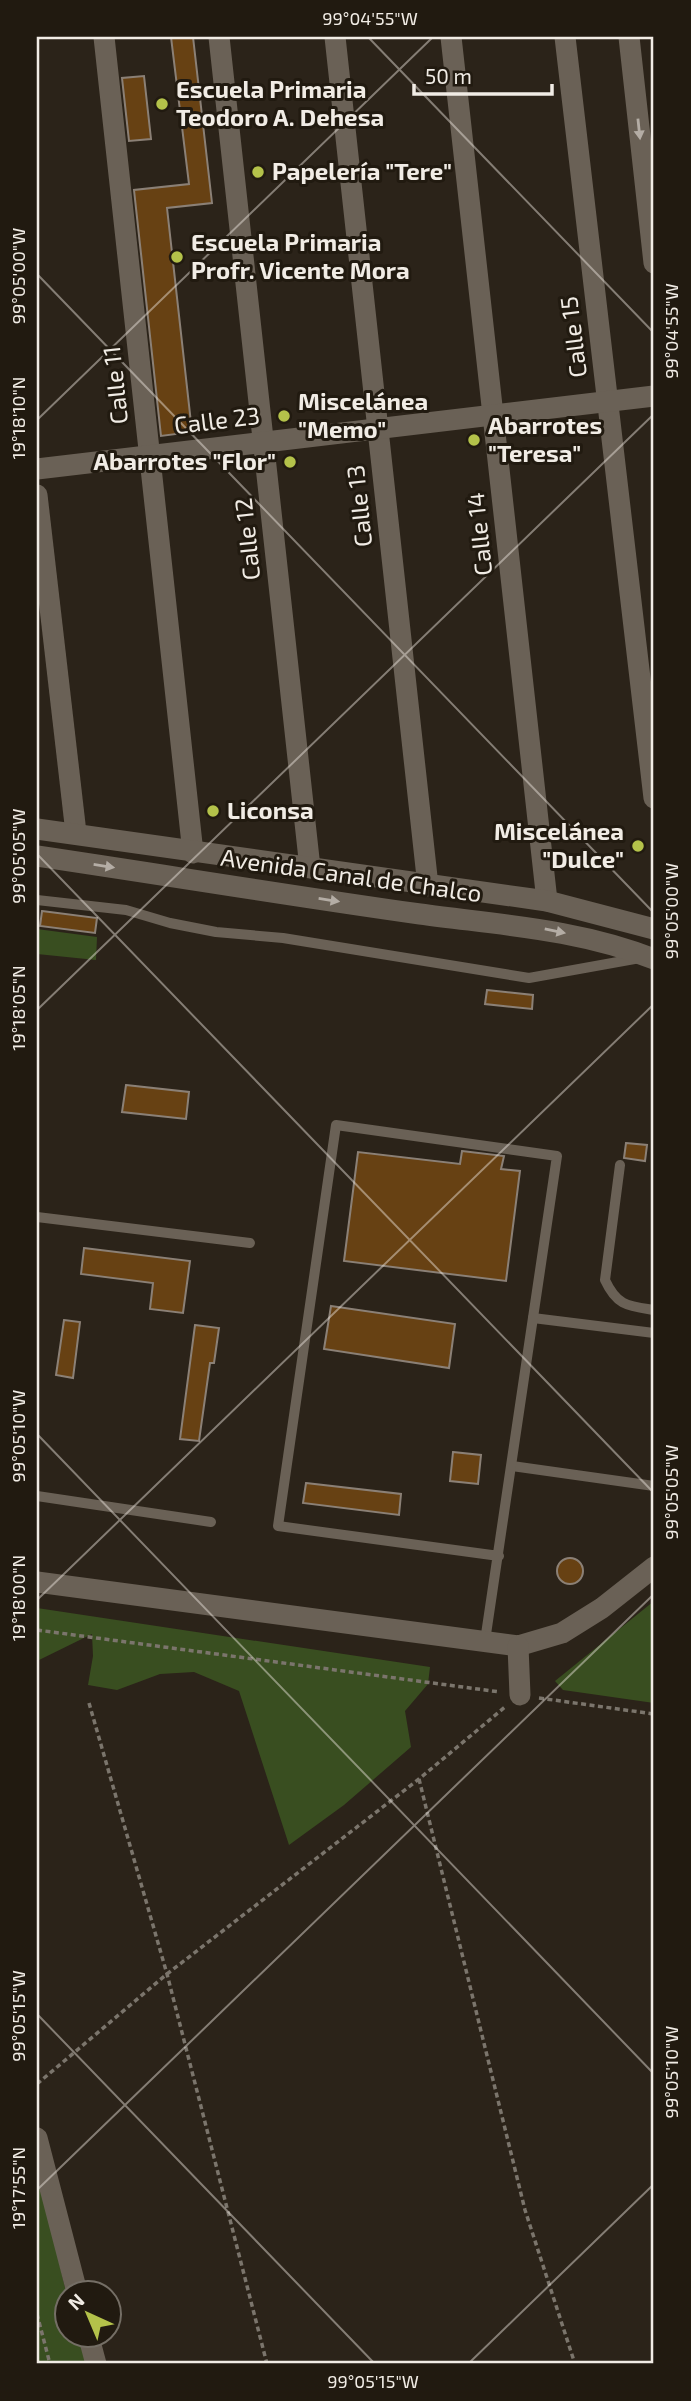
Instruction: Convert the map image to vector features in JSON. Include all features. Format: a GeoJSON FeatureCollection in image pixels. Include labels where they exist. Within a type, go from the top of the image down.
{"type":"FeatureCollection","features":[{"type":"Feature","properties":{"kind":"street","name":"Calle 11"},"geometry":{"type":"LineString","coordinates":[[104,37],[193,853]]}},
{"type":"Feature","properties":{"kind":"street","name":"Calle 12"},"geometry":{"type":"LineString","coordinates":[[219,37],[310,868]]}},
{"type":"Feature","properties":{"kind":"street","name":"Calle 13"},"geometry":{"type":"LineString","coordinates":[[335,37],[428,886]]}},
{"type":"Feature","properties":{"kind":"street","name":"Calle 14"},"geometry":{"type":"LineString","coordinates":[[451,37],[547,901]]}},
{"type":"Feature","properties":{"kind":"street","name":"Calle 15"},"geometry":{"type":"LineString","coordinates":[[565,37],[654,798]]}},
{"type":"Feature","properties":{"kind":"street"},"geometry":{"type":"LineString","coordinates":[[629,37],[654,262]]}},
{"type":"Feature","properties":{"kind":"street","name":"Calle 23"},"geometry":{"type":"LineString","coordinates":[[37,469],[654,396]]}},
{"type":"Feature","properties":{"kind":"street"},"geometry":{"type":"LineString","coordinates":[[37,495],[76,834]]}},
{"type":"Feature","properties":{"kind":"street","name":"Avenida Canal de Chalco"},"geometry":{"type":"LineString","coordinates":[[37,828],[193,853],[547,901],[654,929]]}},
{"type":"Feature","properties":{"kind":"street","name":"Avenida Canal de Chalco"},"geometry":{"type":"LineString","coordinates":[[37,856],[422,914],[546,928],[597,940],[652,958]]}},
{"type":"Feature","properties":{"kind":"street"},"geometry":{"type":"LineString","coordinates":[[37,1582],[518,1646],[562,1633],[602,1608],[654,1567]]}},
{"type":"Feature","properties":{"kind":"street"},"geometry":{"type":"LineString","coordinates":[[518,1646],[520,1695]]}},
{"type":"Feature","properties":{"kind":"street"},"geometry":{"type":"LineString","coordinates":[[37,2138],[73,2278]]}},
{"type":"Feature","properties":{"kind":"lane"},"geometry":{"type":"LineString","coordinates":[[37,900],[126,909],[170,923],[216,932],[284,938],[529,978],[652,958]]}},
{"type":"Feature","properties":{"kind":"lane"},"geometry":{"type":"LineString","coordinates":[[485,1641],[499,1556],[557,1156],[336,1125],[278,1526],[499,1556]]}},
{"type":"Feature","properties":{"kind":"lane"},"geometry":{"type":"LineString","coordinates":[[620,1165],[605,1280],[613,1297],[627,1306],[654,1310]]}},
{"type":"Feature","properties":{"kind":"lane"},"geometry":{"type":"LineString","coordinates":[[37,1217],[250,1243]]}},
{"type":"Feature","properties":{"kind":"lane"},"geometry":{"type":"LineString","coordinates":[[533,1318],[654,1333]]}},
{"type":"Feature","properties":{"kind":"lane"},"geometry":{"type":"LineString","coordinates":[[512,1466],[654,1486]]}},
{"type":"Feature","properties":{"kind":"lane"},"geometry":{"type":"LineString","coordinates":[[37,1496],[211,1522]]}},
{"type":"Feature","properties":{"kind":"path"},"geometry":{"type":"LineString","coordinates":[[37,1630],[654,1714]]}},
{"type":"Feature","properties":{"kind":"path"},"geometry":{"type":"LineString","coordinates":[[37,2084],[167,1974],[419,1779],[520,1695]]}},
{"type":"Feature","properties":{"kind":"path"},"geometry":{"type":"LineString","coordinates":[[89,1703],[167,1974],[267,2364]]}},
{"type":"Feature","properties":{"kind":"path"},"geometry":{"type":"LineString","coordinates":[[419,1779],[525,2210],[575,2364]]}},
{"type":"Feature","properties":{"kind":"path"},"geometry":{"type":"LineString","coordinates":[[37,2314],[50,2364]]}},
{"type":"Feature","properties":{"kind":"green space"},"geometry":{"type":"Polygon","coordinates":[[[37,929],[97,937],[96,960],[37,954],[37,929]]]}},
{"type":"Feature","properties":{"kind":"green space"},"geometry":{"type":"Polygon","coordinates":[[[654,1601],[654,1703],[563,1690],[555,1681],[654,1601]]]}},
{"type":"Feature","properties":{"kind":"green space"},"geometry":{"type":"Polygon","coordinates":[[[37,1608],[430,1667],[428,1684],[405,1711],[411,1747],[344,1805],[289,1845],[239,1691],[194,1672],[160,1674],[117,1690],[88,1685],[93,1656],[92,1634],[37,1661],[37,1608]]]}},
{"type":"Feature","properties":{"kind":"green space"},"geometry":{"type":"Polygon","coordinates":[[[37,2168],[63,2278],[52,2278],[52,2348],[83,2348],[87,2364],[37,2364],[37,2168]]]}},
{"type":"Feature","properties":{"kind":"building"},"geometry":{"type":"Polygon","coordinates":[[[171,37],[193,37],[212,203],[167,208],[192,432],[161,436],[134,190],[189,184],[171,37]]]}},
{"type":"Feature","properties":{"kind":"building"},"geometry":{"type":"Polygon","coordinates":[[[144,76],[151,139],[129,141],[122,78],[144,76]]]}},
{"type":"Feature","properties":{"kind":"building"},"geometry":{"type":"Polygon","coordinates":[[[42,911],[97,918],[95,933],[40,926],[42,911]]]}},
{"type":"Feature","properties":{"kind":"building"},"geometry":{"type":"Polygon","coordinates":[[[487,990],[533,995],[532,1009],[485,1004],[487,990]]]}},
{"type":"Feature","properties":{"kind":"building"},"geometry":{"type":"Polygon","coordinates":[[[126,1085],[189,1092],[186,1119],[122,1112],[126,1085]]]}},
{"type":"Feature","properties":{"kind":"building"},"geometry":{"type":"Polygon","coordinates":[[[626,1143],[647,1145],[645,1161],[624,1158],[626,1143]]]}},
{"type":"Feature","properties":{"kind":"building"},"geometry":{"type":"Polygon","coordinates":[[[462,1151],[504,1156],[501,1169],[520,1171],[506,1281],[344,1261],[358,1152],[460,1164],[462,1151]]]}},
{"type":"Feature","properties":{"kind":"building"},"geometry":{"type":"Polygon","coordinates":[[[84,1248],[190,1261],[183,1313],[150,1309],[153,1283],[81,1274],[84,1248]]]}},
{"type":"Feature","properties":{"kind":"building"},"geometry":{"type":"Polygon","coordinates":[[[331,1306],[455,1324],[449,1368],[324,1349],[331,1306]]]}},
{"type":"Feature","properties":{"kind":"building"},"geometry":{"type":"Polygon","coordinates":[[[64,1320],[80,1322],[73,1378],[56,1375],[64,1320]]]}},
{"type":"Feature","properties":{"kind":"building"},"geometry":{"type":"Polygon","coordinates":[[[195,1325],[219,1328],[214,1363],[210,1363],[199,1441],[180,1439],[195,1325]]]}},
{"type":"Feature","properties":{"kind":"building"},"geometry":{"type":"Polygon","coordinates":[[[453,1452],[481,1455],[478,1484],[450,1481],[453,1452]]]}},
{"type":"Feature","properties":{"kind":"building"},"geometry":{"type":"Polygon","coordinates":[[[306,1483],[401,1494],[399,1515],[303,1503],[306,1483]]]}},
{"type":"Feature","properties":{"kind":"building"},"geometry":{"type":"Polygon","coordinates":[[[570,1558],[579,1562],[583,1571],[579,1580],[570,1584],[561,1580],[557,1571],[561,1562],[570,1558]]]}},
{"type":"Feature","properties":{"kind":"place","name":"Escuela Primaria Teodoro A. Dehesa"},"geometry":{"type":"Point","coordinates":[162,104]}},
{"type":"Feature","properties":{"kind":"place","name":"Papelería \"Tere\""},"geometry":{"type":"Point","coordinates":[258,172]}},
{"type":"Feature","properties":{"kind":"place","name":"Escuela Primaria Profr. Vicente Mora"},"geometry":{"type":"Point","coordinates":[177,257]}},
{"type":"Feature","properties":{"kind":"place","name":"Miscelánea \"Memo\""},"geometry":{"type":"Point","coordinates":[284,416]}},
{"type":"Feature","properties":{"kind":"place","name":"Abarrotes \"Teresa\""},"geometry":{"type":"Point","coordinates":[474,440]}},
{"type":"Feature","properties":{"kind":"place","name":"Abarrotes \"Flor\""},"geometry":{"type":"Point","coordinates":[290,462]}},
{"type":"Feature","properties":{"kind":"place","name":"Liconsa"},"geometry":{"type":"Point","coordinates":[213,811]}},
{"type":"Feature","properties":{"kind":"place","name":"Miscelánea \"Dulce\""},"geometry":{"type":"Point","coordinates":[638,846]}}]}
